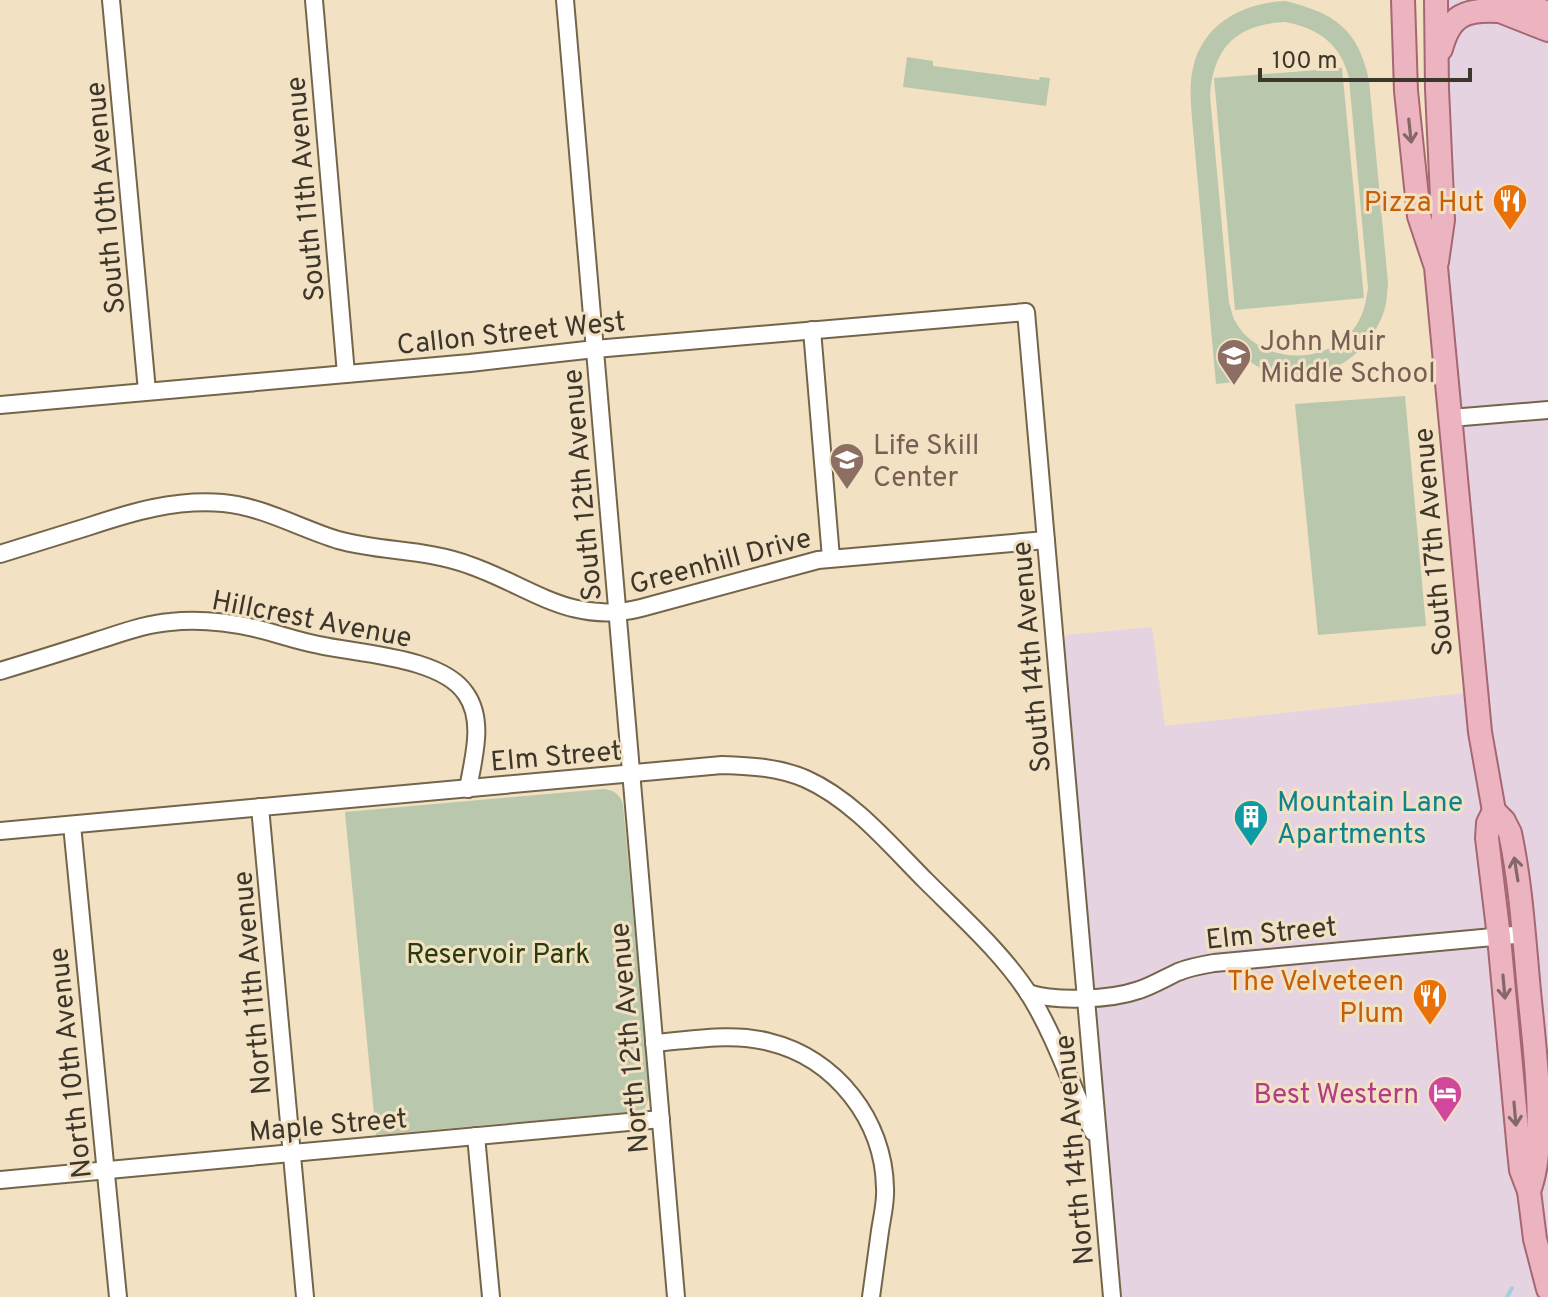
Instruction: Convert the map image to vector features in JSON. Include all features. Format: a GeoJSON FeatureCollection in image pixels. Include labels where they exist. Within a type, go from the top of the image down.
{"type":"FeatureCollection","features":[{"type":"Feature","properties":{"kind":"main road"},"geometry":{"type":"LineString","coordinates":[[1390,0],[1404,24]]}},
{"type":"Feature","properties":{"kind":"main road","name":"South 17th Avenue"},"geometry":{"type":"LineString","coordinates":[[1403,0],[1406,91],[1419,216],[1436,267],[1479,724],[1494,811],[1509,828],[1525,934],[1539,1112],[1537,1167],[1529,1191]]}},
{"type":"Feature","properties":{"kind":"main road","name":"South 17th Avenue"},"geometry":{"type":"LineString","coordinates":[[1436,0],[1443,220],[1436,267]]}},
{"type":"Feature","properties":{"kind":"main road"},"geometry":{"type":"LineString","coordinates":[[1471,0],[1548,13]]}},
{"type":"Feature","properties":{"kind":"main road"},"geometry":{"type":"LineString","coordinates":[[1437,66],[1445,34],[1462,15],[1507,5],[1548,30]]}},
{"type":"Feature","properties":{"kind":"main road","name":"South 17th Avenue"},"geometry":{"type":"LineString","coordinates":[[1494,811],[1488,823],[1487,838],[1517,1139],[1521,1170],[1529,1191]]}},
{"type":"Feature","properties":{"kind":"main road"},"geometry":{"type":"LineString","coordinates":[[1529,1191],[1535,1239],[1548,1289]]}},
{"type":"Feature","properties":{"kind":"main road"},"geometry":{"type":"LineString","coordinates":[[1533,1297],[1535,1239]]}},
{"type":"Feature","properties":{"kind":"street","name":"South 10th Avenue"},"geometry":{"type":"LineString","coordinates":[[111,0],[147,391]]}},
{"type":"Feature","properties":{"kind":"street","name":"South 11th Avenue"},"geometry":{"type":"LineString","coordinates":[[314,0],[346,374]]}},
{"type":"Feature","properties":{"kind":"street","name":"South 12th Avenue"},"geometry":{"type":"LineString","coordinates":[[565,0],[632,774]]}},
{"type":"Feature","properties":{"kind":"street","name":"Callon Street West"},"geometry":{"type":"LineString","coordinates":[[0,405],[1026,312]]}},
{"type":"Feature","properties":{"kind":"street","name":"South 14th Avenue"},"geometry":{"type":"LineString","coordinates":[[1026,312],[1085,998]]}},
{"type":"Feature","properties":{"kind":"street"},"geometry":{"type":"LineString","coordinates":[[812,330],[831,558]]}},
{"type":"Feature","properties":{"kind":"street"},"geometry":{"type":"LineString","coordinates":[[1451,418],[1548,410]]}},
{"type":"Feature","properties":{"kind":"street","name":"Greenhill Drive"},"geometry":{"type":"LineString","coordinates":[[0,554],[157,506],[189,502],[224,503],[252,509],[339,540],[468,564],[568,608],[618,612],[818,560],[1046,540]]}},
{"type":"Feature","properties":{"kind":"street","name":"Hillcrest Avenue"},"geometry":{"type":"LineString","coordinates":[[0,671],[140,627],[199,621],[257,628],[323,646],[415,663],[454,681],[472,704],[476,740],[468,789]]}},
{"type":"Feature","properties":{"kind":"street","name":"Elm Street"},"geometry":{"type":"LineString","coordinates":[[0,831],[722,765],[774,768],[807,779],[862,818],[980,935],[1028,993],[1098,1142]]}},
{"type":"Feature","properties":{"kind":"street","name":"North 12th Avenue"},"geometry":{"type":"LineString","coordinates":[[632,774],[676,1297]]}},
{"type":"Feature","properties":{"kind":"street","name":"North 11th Avenue"},"geometry":{"type":"LineString","coordinates":[[260,807],[305,1297]]}},
{"type":"Feature","properties":{"kind":"street","name":"North 10th Avenue"},"geometry":{"type":"LineString","coordinates":[[72,825],[118,1297]]}},
{"type":"Feature","properties":{"kind":"street","name":"Elm Street"},"geometry":{"type":"LineString","coordinates":[[1028,993],[1085,998],[1131,993],[1187,968],[1214,963],[1525,934]]}},
{"type":"Feature","properties":{"kind":"street","name":"North 14th Avenue"},"geometry":{"type":"LineString","coordinates":[[1085,998],[1112,1297]]}},
{"type":"Feature","properties":{"kind":"street"},"geometry":{"type":"LineString","coordinates":[[654,1043],[739,1037],[770,1042],[823,1067],[852,1096],[871,1126],[880,1149],[886,1191],[871,1297]]}},
{"type":"Feature","properties":{"kind":"street","name":"Maple Street"},"geometry":{"type":"LineString","coordinates":[[0,1180],[661,1119]]}},
{"type":"Feature","properties":{"kind":"street"},"geometry":{"type":"LineString","coordinates":[[476,1136],[491,1297]]}},
{"type":"Feature","properties":{"kind":"shaded area"},"geometry":{"type":"Polygon","coordinates":[[[1436,0],[1471,0],[1548,30],[1548,1297],[1112,1297],[1057,671],[1066,635],[1152,627],[1165,726],[1474,692],[1451,418],[1436,0]]]}},
{"type":"Feature","properties":{"kind":"green space"},"geometry":{"type":"Polygon","coordinates":[[[1285,1],[1331,18],[1351,36],[1364,62],[1369,80],[1388,283],[1386,302],[1376,329],[1367,342],[1343,363],[1329,370],[1314,375],[1281,375],[1261,368],[1233,349],[1235,382],[1216,384],[1192,118],[1192,74],[1198,52],[1215,28],[1240,11],[1285,1]],[[1285,22],[1268,24],[1241,33],[1231,41],[1216,64],[1210,96],[1229,303],[1233,317],[1246,336],[1261,346],[1295,356],[1330,348],[1345,338],[1361,316],[1368,288],[1349,78],[1334,47],[1318,33],[1285,22]]]}},
{"type":"Feature","properties":{"kind":"green space"},"geometry":{"type":"Polygon","coordinates":[[[907,57],[933,61],[933,66],[1039,80],[1040,77],[1050,78],[1046,106],[903,87],[907,57]]]}},
{"type":"Feature","properties":{"kind":"green space"},"geometry":{"type":"Polygon","coordinates":[[[1342,68],[1364,298],[1235,310],[1214,78],[1342,68]]]}},
{"type":"Feature","properties":{"kind":"green space"},"geometry":{"type":"Polygon","coordinates":[[[1405,396],[1426,626],[1318,635],[1295,404],[1405,396]]]}},
{"type":"Feature","properties":{"kind":"green space","name":"Reservoir Park"},"geometry":{"type":"Polygon","coordinates":[[[604,789],[616,794],[623,805],[650,1095],[645,1108],[640,1111],[376,1135],[345,812],[604,789]]]}},
{"type":"Feature","properties":{"kind":"waterway"},"geometry":{"type":"LineString","coordinates":[[1507,1297],[1512,1288]]}},
{"type":"Feature","properties":{"kind":"place","name":"Pizza Hut"},"geometry":{"type":"Point","coordinates":[1510,232]}},
{"type":"Feature","properties":{"kind":"place","name":"John Muir Middle School"},"geometry":{"type":"Point","coordinates":[1234,387]}},
{"type":"Feature","properties":{"kind":"place","name":"Life Skill Center"},"geometry":{"type":"Point","coordinates":[847,491]}},
{"type":"Feature","properties":{"kind":"place","name":"Mountain Lane Apartments"},"geometry":{"type":"Point","coordinates":[1251,848]}},
{"type":"Feature","properties":{"kind":"place","name":"The Velveteen Plum"},"geometry":{"type":"Point","coordinates":[1430,1027]}},
{"type":"Feature","properties":{"kind":"place","name":"Best Western"},"geometry":{"type":"Point","coordinates":[1445,1124]}}]}
